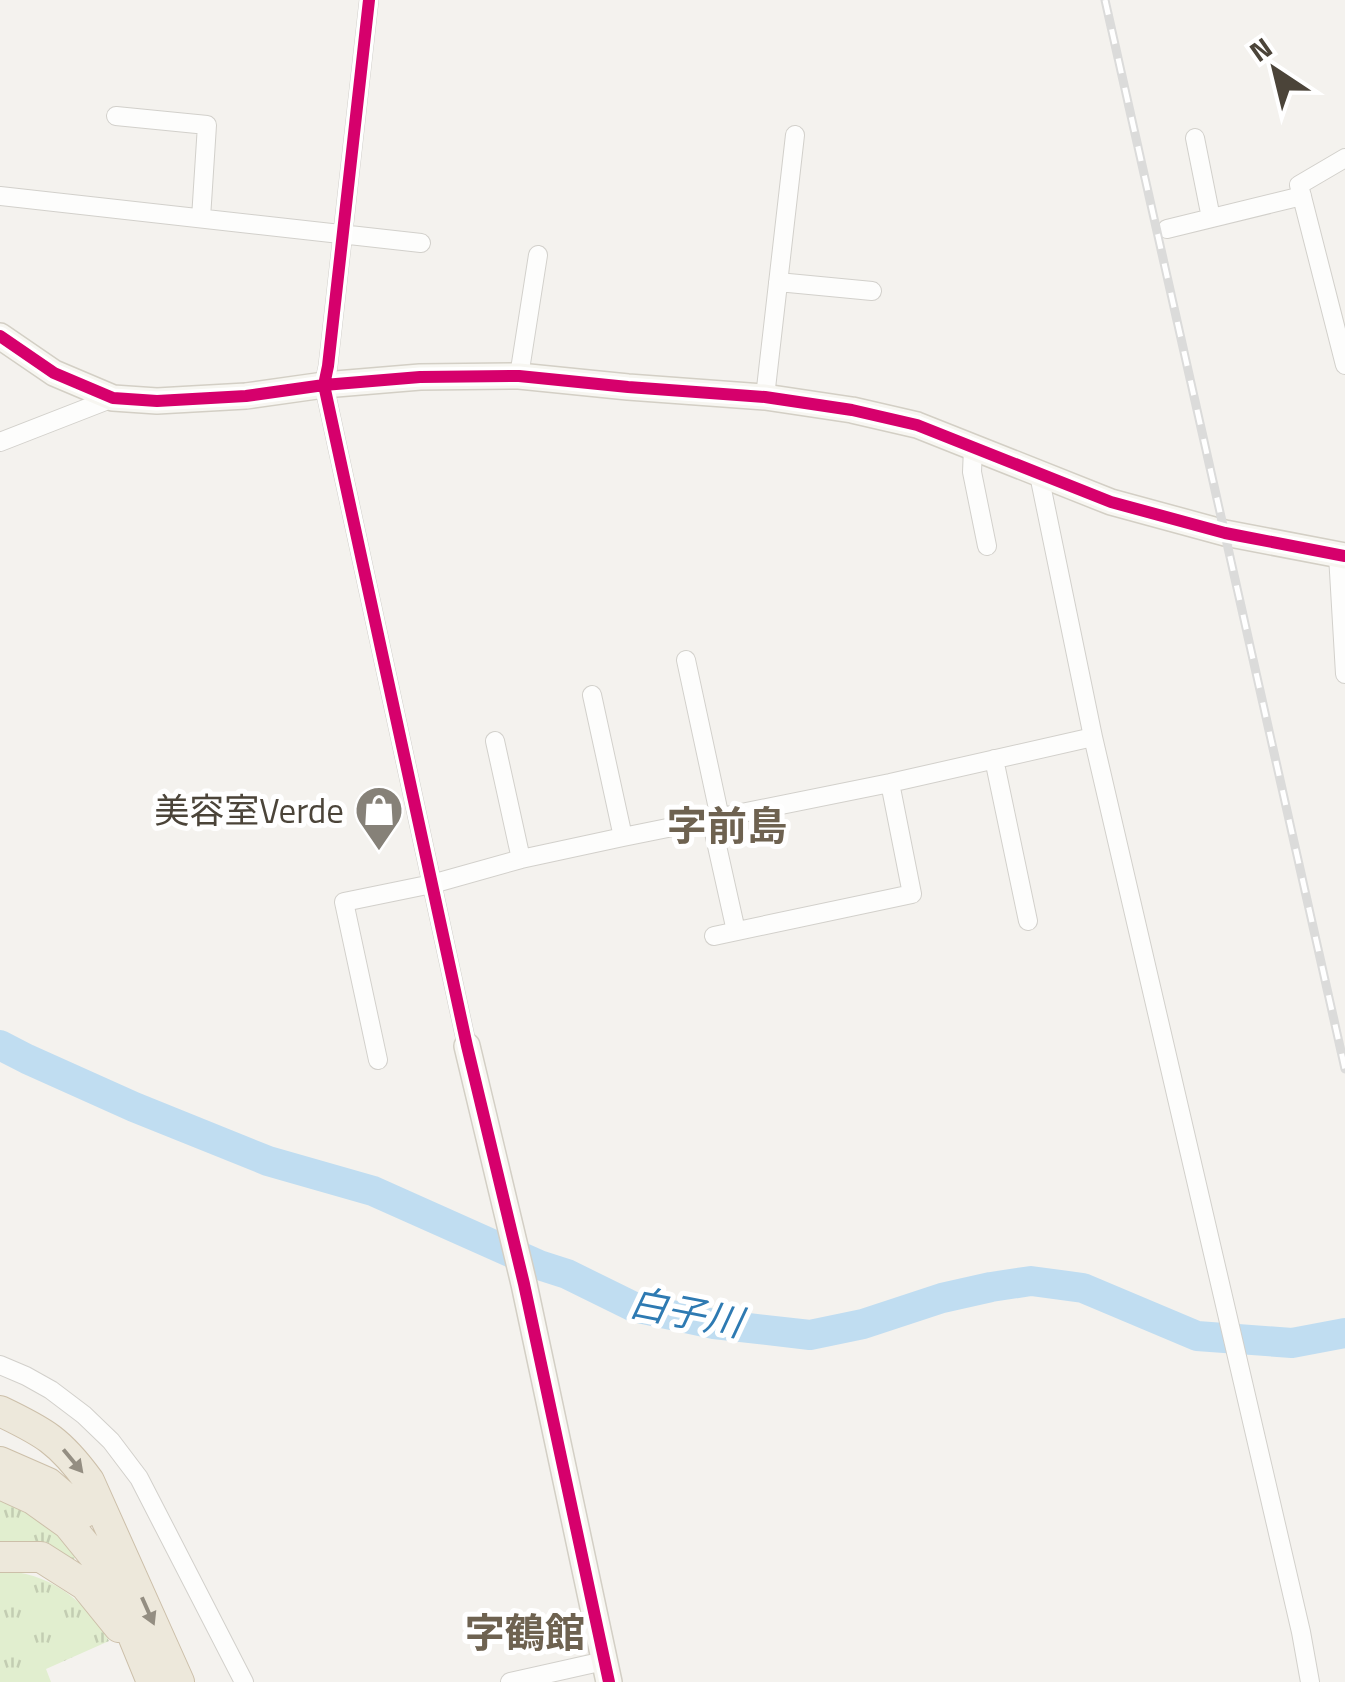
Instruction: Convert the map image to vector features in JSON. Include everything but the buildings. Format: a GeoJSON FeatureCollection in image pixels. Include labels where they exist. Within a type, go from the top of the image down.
{"type":"FeatureCollection","features":[{"type":"Feature","properties":{"kind":"highway"},"geometry":{"type":"LineString","coordinates":[[0,1411],[43,1432],[69,1454],[89,1481],[180,1682]]}},
{"type":"Feature","properties":{"kind":"highway"},"geometry":{"type":"LineString","coordinates":[[0,1462],[48,1483],[116,1540]]}},
{"type":"Feature","properties":{"kind":"highway"},"geometry":{"type":"LineString","coordinates":[[0,1484],[33,1499],[68,1524],[107,1572],[152,1682]]}},
{"type":"Feature","properties":{"kind":"highway"},"geometry":{"type":"LineString","coordinates":[[0,1557],[41,1557],[85,1585],[139,1652]]}},
{"type":"Feature","properties":{"kind":"street"},"geometry":{"type":"LineString","coordinates":[[369,0],[324,385],[606,1671],[510,1682]]}},
{"type":"Feature","properties":{"kind":"street"},"geometry":{"type":"LineString","coordinates":[[116,116],[207,126],[201,218]]}},
{"type":"Feature","properties":{"kind":"street"},"geometry":{"type":"LineString","coordinates":[[765,397],[795,136]]}},
{"type":"Feature","properties":{"kind":"street"},"geometry":{"type":"LineString","coordinates":[[1194,138],[1211,218]]}},
{"type":"Feature","properties":{"kind":"street"},"geometry":{"type":"LineString","coordinates":[[1345,158],[1299,185],[1345,365]]}},
{"type":"Feature","properties":{"kind":"street"},"geometry":{"type":"LineString","coordinates":[[0,196],[421,243]]}},
{"type":"Feature","properties":{"kind":"street"},"geometry":{"type":"LineString","coordinates":[[1167,229],[1302,196]]}},
{"type":"Feature","properties":{"kind":"street"},"geometry":{"type":"LineString","coordinates":[[519,376],[538,256]]}},
{"type":"Feature","properties":{"kind":"street"},"geometry":{"type":"LineString","coordinates":[[778,282],[872,291]]}},
{"type":"Feature","properties":{"kind":"street"},"geometry":{"type":"LineString","coordinates":[[0,336],[54,373],[112,398],[158,401],[246,396],[420,376],[519,376],[765,397],[917,426],[1111,502],[1225,533],[1342,555],[1345,674]]}},
{"type":"Feature","properties":{"kind":"street"},"geometry":{"type":"LineString","coordinates":[[0,442],[112,398]]}},
{"type":"Feature","properties":{"kind":"street"},"geometry":{"type":"LineString","coordinates":[[973,448],[972,472],[987,546]]}},
{"type":"Feature","properties":{"kind":"street"},"geometry":{"type":"LineString","coordinates":[[1039,474],[1093,738],[1310,1682]]}},
{"type":"Feature","properties":{"kind":"street"},"geometry":{"type":"LineString","coordinates":[[686,660],[736,931]]}},
{"type":"Feature","properties":{"kind":"street"},"geometry":{"type":"LineString","coordinates":[[592,695],[623,837]]}},
{"type":"Feature","properties":{"kind":"street"},"geometry":{"type":"LineString","coordinates":[[378,1060],[344,902],[623,837],[1093,738]]}},
{"type":"Feature","properties":{"kind":"street"},"geometry":{"type":"LineString","coordinates":[[495,742],[521,860]]}},
{"type":"Feature","properties":{"kind":"street"},"geometry":{"type":"LineString","coordinates":[[994,759],[1028,921]]}},
{"type":"Feature","properties":{"kind":"street"},"geometry":{"type":"LineString","coordinates":[[714,936],[912,894],[890,783]]}},
{"type":"Feature","properties":{"kind":"street"},"geometry":{"type":"LineString","coordinates":[[0,1365],[50,1390],[111,1441],[139,1478],[244,1682]]}},
{"type":"Feature","properties":{"kind":"green space"},"geometry":{"type":"Polygon","coordinates":[[[0,1496],[41,1518],[79,1552],[72,1562],[0,1545],[0,1496]]]}},
{"type":"Feature","properties":{"kind":"green space"},"geometry":{"type":"Polygon","coordinates":[[[0,1571],[34,1576],[64,1591],[89,1613],[109,1641],[46,1669],[51,1682],[0,1682],[0,1571]]]}},
{"type":"Feature","properties":{"kind":"waterway","name":"白子川"},"geometry":{"type":"LineString","coordinates":[[0,1045],[134,1107],[268,1161],[373,1191],[634,1307],[714,1324],[810,1335],[863,1324],[942,1298],[1031,1281],[1083,1288],[1197,1336],[1292,1343],[1345,1333]]}},
{"type":"Feature","properties":{"kind":"railway"},"geometry":{"type":"LineString","coordinates":[[1105,0],[1345,1069]]}},
{"type":"Feature","properties":{"kind":"cycle path"},"geometry":{"type":"LineString","coordinates":[[369,0],[324,385],[609,1682]]}},
{"type":"Feature","properties":{"kind":"cycle path"},"geometry":{"type":"LineString","coordinates":[[0,336],[54,373],[113,398],[157,401],[246,396],[420,377],[519,376],[765,397],[852,410],[917,425],[1111,502],[1225,533],[1345,556]]}},
{"type":"Feature","properties":{"kind":"place","name":"美容室Verde"},"geometry":{"type":"Point","coordinates":[379,852]}},
{"type":"Feature","properties":{"kind":"district","name":"字前島"},"geometry":{"type":"Point","coordinates":[727,825]}},
{"type":"Feature","properties":{"kind":"district","name":"字鶴館"},"geometry":{"type":"Point","coordinates":[525,1632]}}]}
